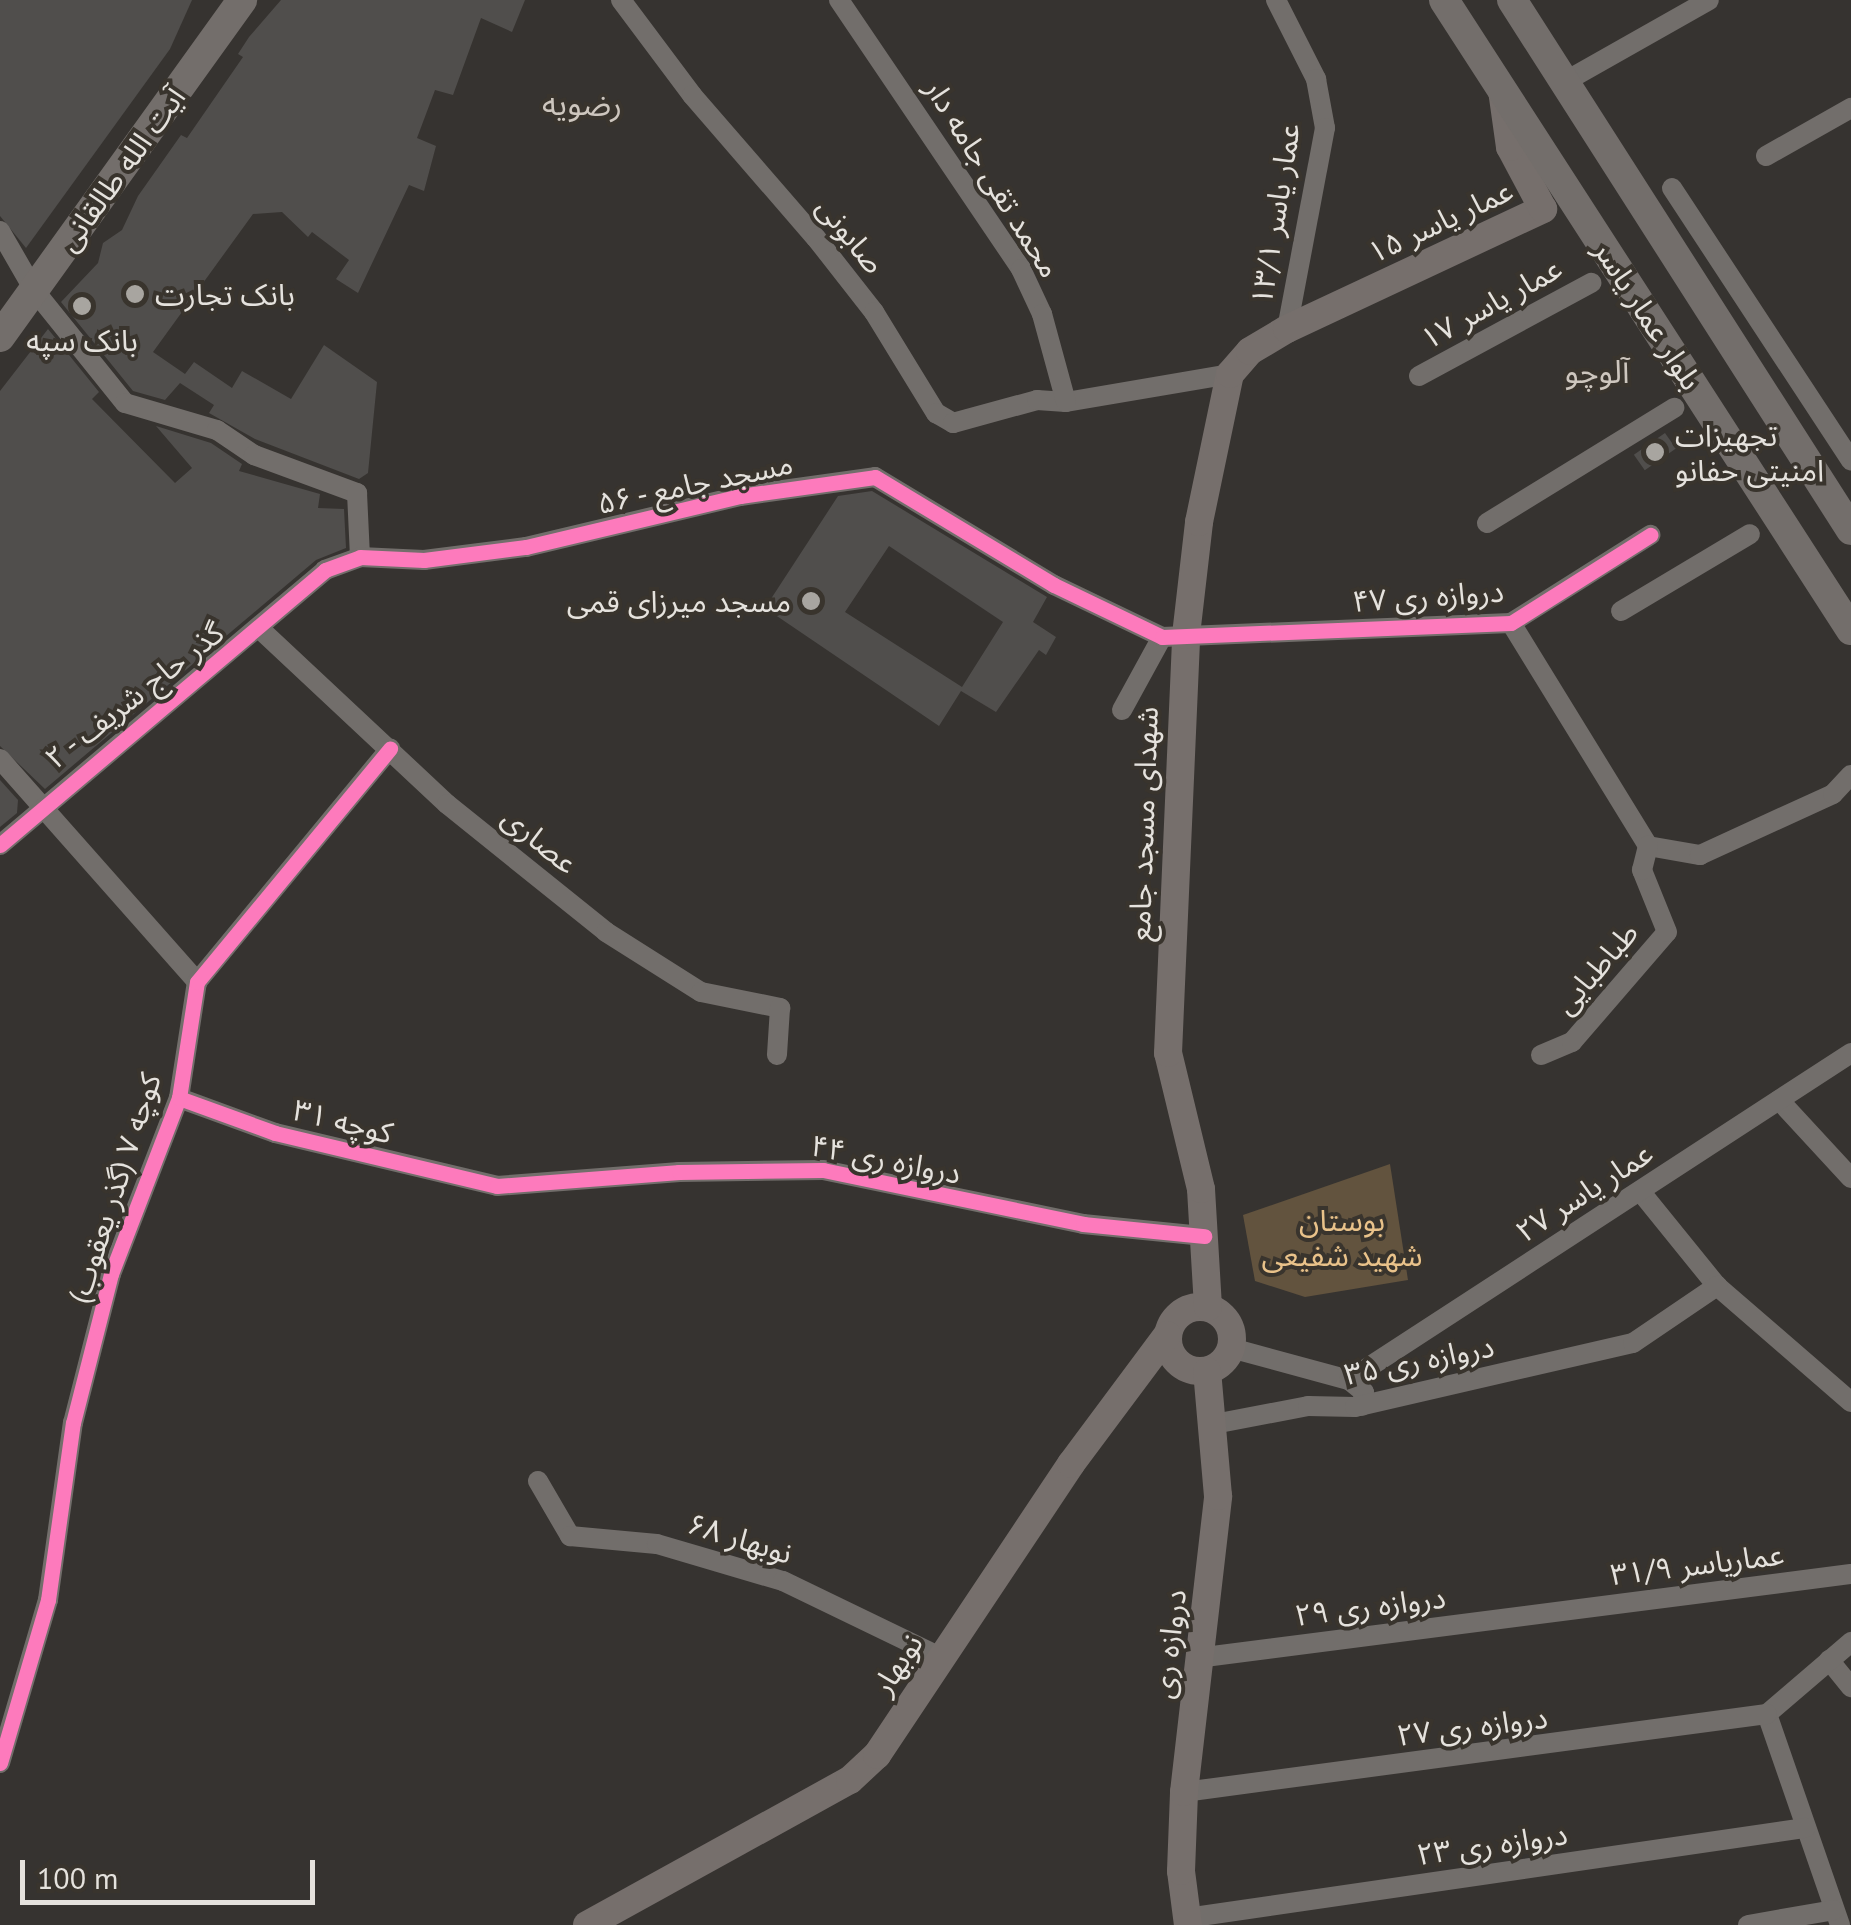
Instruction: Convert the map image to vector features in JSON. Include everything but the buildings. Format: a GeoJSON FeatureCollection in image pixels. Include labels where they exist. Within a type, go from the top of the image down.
{"type":"FeatureCollection","features":[{"type":"Feature","properties":{"kind":"main road","name":"آیت الله طالقانی"},"geometry":{"type":"LineString","coordinates":[[0,337],[242,0]]}},
{"type":"Feature","properties":{"kind":"main road","name":"بلوار عمار یاسر"},"geometry":{"type":"LineString","coordinates":[[1444,0],[1851,630]]}},
{"type":"Feature","properties":{"kind":"main road","name":"بلوار عمار یاسر"},"geometry":{"type":"LineString","coordinates":[[1512,0],[1851,530]]}},
{"type":"Feature","properties":{"kind":"main road","name":"عمار یاسر ۱۵"},"geometry":{"type":"LineString","coordinates":[[1250,351],[1287,329],[1543,209],[1510,147],[1502,88]]}},
{"type":"Feature","properties":{"kind":"main road","name":"شهدای مسجد جامع"},"geometry":{"type":"LineString","coordinates":[[1208,1307],[1201,1189],[1168,1053],[1174,636],[1230,374],[1250,351]]}},
{"type":"Feature","properties":{"kind":"main road"},"geometry":{"type":"LineString","coordinates":[[1208,1307],[1228,1323],[1231,1348],[1207,1370],[1178,1363],[1167,1335],[1181,1312],[1208,1307]]}},
{"type":"Feature","properties":{"kind":"main road","name":"نوبهار"},"geometry":{"type":"LineString","coordinates":[[587,1925],[850,1780],[877,1756],[940,1657],[1167,1335]]}},
{"type":"Feature","properties":{"kind":"main road","name":"دروازه ری"},"geometry":{"type":"LineString","coordinates":[[1188,1922],[1184,1792],[1197,1658],[1215,1550],[1214,1424],[1207,1370]]}},
{"type":"Feature","properties":{"kind":"street","name":"صابونی"},"geometry":{"type":"LineString","coordinates":[[621,0],[874,312],[936,412],[953,423],[1037,400],[1066,402],[1230,374]]}},
{"type":"Feature","properties":{"kind":"street","name":"محمد تقی جامه دار"},"geometry":{"type":"LineString","coordinates":[[840,0],[1021,269],[1042,314],[1066,402]]}},
{"type":"Feature","properties":{"kind":"street","name":"عمار یاسر ۱۳/۱"},"geometry":{"type":"LineString","coordinates":[[1276,0],[1316,79],[1325,128],[1287,329]]}},
{"type":"Feature","properties":{"kind":"street"},"geometry":{"type":"LineString","coordinates":[[1566,81],[1705,1]]}},
{"type":"Feature","properties":{"kind":"street"},"geometry":{"type":"LineString","coordinates":[[1766,156],[1851,108]]}},
{"type":"Feature","properties":{"kind":"street"},"geometry":{"type":"LineString","coordinates":[[1672,188],[1851,460]]}},
{"type":"Feature","properties":{"kind":"street"},"geometry":{"type":"LineString","coordinates":[[0,230],[34,290],[125,403],[217,430],[254,455],[357,493],[360,557]]}},
{"type":"Feature","properties":{"kind":"street","name":"عمار یاسر ۱۷"},"geometry":{"type":"LineString","coordinates":[[1420,376],[1591,283]]}},
{"type":"Feature","properties":{"kind":"street"},"geometry":{"type":"LineString","coordinates":[[1487,523],[1674,408]]}},
{"type":"Feature","properties":{"kind":"street","name":"۵۶ - مسجد جامع"},"geometry":{"type":"LineString","coordinates":[[262,630],[325,570],[360,557],[424,560],[526,546],[740,496],[875,477],[1054,585],[1174,636]]}},
{"type":"Feature","properties":{"kind":"street"},"geometry":{"type":"LineString","coordinates":[[1621,611],[1750,534]]}},
{"type":"Feature","properties":{"kind":"street","name":"دروازه ری ۴۷"},"geometry":{"type":"LineString","coordinates":[[1174,636],[1511,623],[1650,536]]}},
{"type":"Feature","properties":{"kind":"street"},"geometry":{"type":"LineString","coordinates":[[1511,623],[1648,846],[1700,855],[1833,794],[1851,775]]}},
{"type":"Feature","properties":{"kind":"street","name":"عصاری"},"geometry":{"type":"LineString","coordinates":[[262,630],[446,804],[660,970],[701,992],[780,1008],[777,1056]]}},
{"type":"Feature","properties":{"kind":"street","name":"۲ - گذر حاج شریف"},"geometry":{"type":"LineString","coordinates":[[0,845],[42,804],[262,630]]}},
{"type":"Feature","properties":{"kind":"street"},"geometry":{"type":"LineString","coordinates":[[1122,710],[1174,636]]}},
{"type":"Feature","properties":{"kind":"street"},"geometry":{"type":"LineString","coordinates":[[0,758],[197,982],[390,749]]}},
{"type":"Feature","properties":{"kind":"street","name":"طباطبایی"},"geometry":{"type":"LineString","coordinates":[[1541,1055],[1572,1042],[1667,932],[1642,870],[1648,846]]}},
{"type":"Feature","properties":{"kind":"street","name":"کوچه ۷ (گذر یعقوب)"},"geometry":{"type":"LineString","coordinates":[[0,1763],[48,1600],[73,1424],[111,1274],[180,1098],[197,982]]}},
{"type":"Feature","properties":{"kind":"street","name":"عمار یاسر ۲۷"},"geometry":{"type":"LineString","coordinates":[[1349,1380],[1851,1053]]}},
{"type":"Feature","properties":{"kind":"street","name":"کوچه ۳۱"},"geometry":{"type":"LineString","coordinates":[[180,1098],[296,1138],[497,1186]]}},
{"type":"Feature","properties":{"kind":"street"},"geometry":{"type":"LineString","coordinates":[[1779,1100],[1851,1178]]}},
{"type":"Feature","properties":{"kind":"street","name":"دروازه ری ۴۴"},"geometry":{"type":"LineString","coordinates":[[497,1186],[668,1172],[823,1170],[1032,1215],[1204,1236]]}},
{"type":"Feature","properties":{"kind":"street"},"geometry":{"type":"LineString","coordinates":[[1640,1190],[1716,1286],[1851,1402]]}},
{"type":"Feature","properties":{"kind":"street","name":"دروازه ری ۳۵"},"geometry":{"type":"LineString","coordinates":[[1214,1424],[1308,1406],[1362,1406],[1575,1358],[1652,1334],[1716,1286]]}},
{"type":"Feature","properties":{"kind":"street"},"geometry":{"type":"LineString","coordinates":[[1231,1348],[1349,1380],[1364,1392],[1362,1406]]}},
{"type":"Feature","properties":{"kind":"street","name":"نوبهار ۶۸"},"geometry":{"type":"LineString","coordinates":[[538,1482],[570,1536],[657,1544],[784,1581],[940,1657]]}},
{"type":"Feature","properties":{"kind":"street","name":"عماریاسر ۳۱/۹"},"geometry":{"type":"LineString","coordinates":[[1551,1613],[1851,1574]]}},
{"type":"Feature","properties":{"kind":"street","name":"دروازه ری ۲۹"},"geometry":{"type":"LineString","coordinates":[[1197,1658],[1551,1613]]}},
{"type":"Feature","properties":{"kind":"street"},"geometry":{"type":"LineString","coordinates":[[1748,1925],[1837,1918],[1767,1714],[1851,1642]]}},
{"type":"Feature","properties":{"kind":"street"},"geometry":{"type":"LineString","coordinates":[[1830,1660],[1851,1688]]}},
{"type":"Feature","properties":{"kind":"street","name":"دروازه ری ۲۷"},"geometry":{"type":"LineString","coordinates":[[1184,1792],[1767,1714]]}},
{"type":"Feature","properties":{"kind":"street","name":"دروازه ری ۲۳"},"geometry":{"type":"LineString","coordinates":[[1188,1922],[1805,1828]]}},
{"type":"Feature","properties":{"kind":"green space","name":"بوستان شهید شفیعی"},"geometry":{"type":"Polygon","coordinates":[[[1390,1164],[1408,1280],[1305,1297],[1255,1281],[1243,1215],[1390,1164]]]}},
{"type":"Feature","properties":{"kind":"cycle path"},"geometry":{"type":"LineString","coordinates":[[0,845],[325,570],[360,557],[424,560],[526,547],[740,496],[875,477],[1054,585],[1162,637],[1511,623],[1650,535]]}},
{"type":"Feature","properties":{"kind":"cycle path"},"geometry":{"type":"LineString","coordinates":[[0,1763],[48,1600],[73,1423],[111,1274],[179,1098],[197,982],[390,749]]}},
{"type":"Feature","properties":{"kind":"cycle path"},"geometry":{"type":"LineString","coordinates":[[179,1098],[275,1133],[497,1186],[679,1172],[823,1170],[1083,1224],[1204,1236]]}},
{"type":"Feature","properties":{"kind":"place","name":"بانک تجارت"},"geometry":{"type":"Point","coordinates":[135,294]}},
{"type":"Feature","properties":{"kind":"place","name":"بانک سپه"},"geometry":{"type":"Point","coordinates":[82,306]}},
{"type":"Feature","properties":{"kind":"place","name":"تجهیزات امنیتی حفانو"},"geometry":{"type":"Point","coordinates":[1655,452]}},
{"type":"Feature","properties":{"kind":"place","name":"مسجد میرزای قمی"},"geometry":{"type":"Point","coordinates":[811,601]}},
{"type":"Feature","properties":{"kind":"district","name":"رضویه"},"geometry":{"type":"Point","coordinates":[582,103]}},
{"type":"Feature","properties":{"kind":"district","name":"آلوچو"},"geometry":{"type":"Point","coordinates":[1597,371]}}]}
